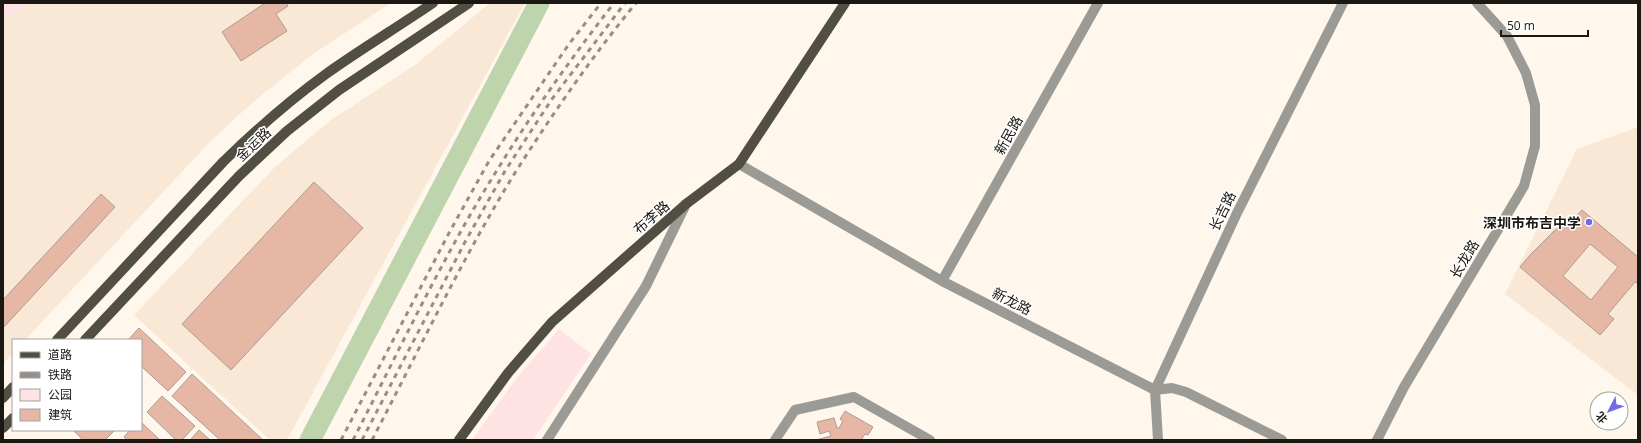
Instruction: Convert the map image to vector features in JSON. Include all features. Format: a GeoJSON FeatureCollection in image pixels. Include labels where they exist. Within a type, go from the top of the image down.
{"type":"FeatureCollection","features":[{"type":"Feature","properties":{"kind":"main road","name":"金运路"},"geometry":{"type":"LineString","coordinates":[[58,339],[224,161],[248,138],[294,98],[327,73],[433,3]]}},
{"type":"Feature","properties":{"kind":"main road","name":"金运路"},"geometry":{"type":"LineString","coordinates":[[86,339],[238,176],[287,131],[339,90],[469,3]]}},
{"type":"Feature","properties":{"kind":"main road","name":"布李路"},"geometry":{"type":"LineString","coordinates":[[459,440],[508,373],[552,322],[686,204],[739,164],[845,3]]}},
{"type":"Feature","properties":{"kind":"main road"},"geometry":{"type":"LineString","coordinates":[[3,398],[12,388]]}},
{"type":"Feature","properties":{"kind":"main road"},"geometry":{"type":"LineString","coordinates":[[3,428],[12,419]]}},
{"type":"Feature","properties":{"kind":"street","name":"新民路"},"geometry":{"type":"LineString","coordinates":[[942,281],[1098,3]]}},
{"type":"Feature","properties":{"kind":"street","name":"长吉路"},"geometry":{"type":"LineString","coordinates":[[1158,440],[1155,390],[1237,213],[1344,3]]}},
{"type":"Feature","properties":{"kind":"street","name":"长龙路"},"geometry":{"type":"LineString","coordinates":[[1377,440],[1404,387],[1524,186],[1535,146],[1535,104],[1526,73],[1507,36],[1477,3]]}},
{"type":"Feature","properties":{"kind":"street","name":"新龙路"},"geometry":{"type":"LineString","coordinates":[[739,164],[942,281],[1155,390]]}},
{"type":"Feature","properties":{"kind":"street"},"geometry":{"type":"LineString","coordinates":[[547,440],[646,286],[686,204]]}},
{"type":"Feature","properties":{"kind":"street"},"geometry":{"type":"LineString","coordinates":[[1155,390],[1172,388],[1186,392],[1282,440]]}},
{"type":"Feature","properties":{"kind":"street"},"geometry":{"type":"LineString","coordinates":[[775,440],[795,410],[854,397],[930,440]]}},
{"type":"Feature","properties":{"kind":"shaded area"},"geometry":{"type":"Polygon","coordinates":[[[31,3],[391,3],[313,54],[232,121],[207,145],[26,339],[12,339],[12,354],[3,364],[3,20],[31,3]]]}},
{"type":"Feature","properties":{"kind":"shaded area"},"geometry":{"type":"Polygon","coordinates":[[[490,3],[525,3],[287,440],[270,440],[134,315],[275,167],[331,120],[415,65],[490,3]]]}},
{"type":"Feature","properties":{"kind":"shaded area","name":"深圳市布吉中学"},"geometry":{"type":"Polygon","coordinates":[[[1638,127],[1638,395],[1505,294],[1577,149],[1638,127]]]}},
{"type":"Feature","properties":{"kind":"green space"},"geometry":{"type":"Polygon","coordinates":[[[3,3],[31,3],[3,20],[3,3]]]}},
{"type":"Feature","properties":{"kind":"green space"},"geometry":{"type":"Polygon","coordinates":[[[559,329],[591,354],[533,440],[472,440],[516,379],[559,329]]]}},
{"type":"Feature","properties":{"kind":"building"},"geometry":{"type":"Polygon","coordinates":[[[265,3],[286,3],[288,6],[276,14],[287,31],[241,61],[222,32],[265,3]]]}},
{"type":"Feature","properties":{"kind":"building"},"geometry":{"type":"Polygon","coordinates":[[[314,182],[363,228],[231,370],[182,324],[314,182]]]}},
{"type":"Feature","properties":{"kind":"building"},"geometry":{"type":"Polygon","coordinates":[[[101,194],[115,207],[3,328],[3,300],[101,194]]]}},
{"type":"Feature","properties":{"kind":"building"},"geometry":{"type":"Polygon","coordinates":[[[1582,210],[1638,257],[1638,283],[1635,282],[1608,314],[1614,319],[1600,335],[1520,267],[1553,232],[1565,222],[1569,225],[1582,210]],[[1590,244],[1563,276],[1591,300],[1618,267],[1590,244]]]}},
{"type":"Feature","properties":{"kind":"building"},"geometry":{"type":"Polygon","coordinates":[[[139,328],[186,372],[168,391],[142,367],[142,339],[129,339],[139,328]]]}},
{"type":"Feature","properties":{"kind":"building"},"geometry":{"type":"Polygon","coordinates":[[[192,374],[263,440],[220,440],[172,396],[192,374]]]}},
{"type":"Feature","properties":{"kind":"building"},"geometry":{"type":"Polygon","coordinates":[[[162,396],[195,426],[182,440],[176,440],[147,412],[162,396]]]}},
{"type":"Feature","properties":{"kind":"building"},"geometry":{"type":"Polygon","coordinates":[[[845,411],[873,427],[868,435],[865,434],[861,440],[816,440],[831,436],[829,431],[820,434],[817,422],[834,418],[837,428],[839,428],[843,421],[840,419],[845,411]]]}},
{"type":"Feature","properties":{"kind":"building"},"geometry":{"type":"Polygon","coordinates":[[[142,423],[160,440],[127,440],[124,437],[129,431],[142,431],[142,423]]]}},
{"type":"Feature","properties":{"kind":"building"},"geometry":{"type":"Polygon","coordinates":[[[199,430],[210,440],[190,440],[199,430]]]}},
{"type":"Feature","properties":{"kind":"building"},"geometry":{"type":"Polygon","coordinates":[[[74,431],[114,431],[105,440],[83,440],[74,431]]]}},
{"type":"Feature","properties":{"kind":"waterway"},"geometry":{"type":"LineString","coordinates":[[310,440],[539,3]]}},
{"type":"Feature","properties":{"kind":"railway"},"geometry":{"type":"LineString","coordinates":[[341,440],[449,233],[489,161],[569,44],[601,3]]}},
{"type":"Feature","properties":{"kind":"railway"},"geometry":{"type":"LineString","coordinates":[[353,440],[423,302],[479,200],[540,104],[614,3]]}},
{"type":"Feature","properties":{"kind":"railway"},"geometry":{"type":"LineString","coordinates":[[362,440],[465,242],[505,171],[552,99],[625,3]]}},
{"type":"Feature","properties":{"kind":"railway"},"geometry":{"type":"LineString","coordinates":[[372,440],[458,274],[513,176],[572,88],[636,3]]}},
{"type":"Feature","properties":{"kind":"place","name":"深圳市布吉中学"},"geometry":{"type":"Point","coordinates":[1589,222]}}]}
